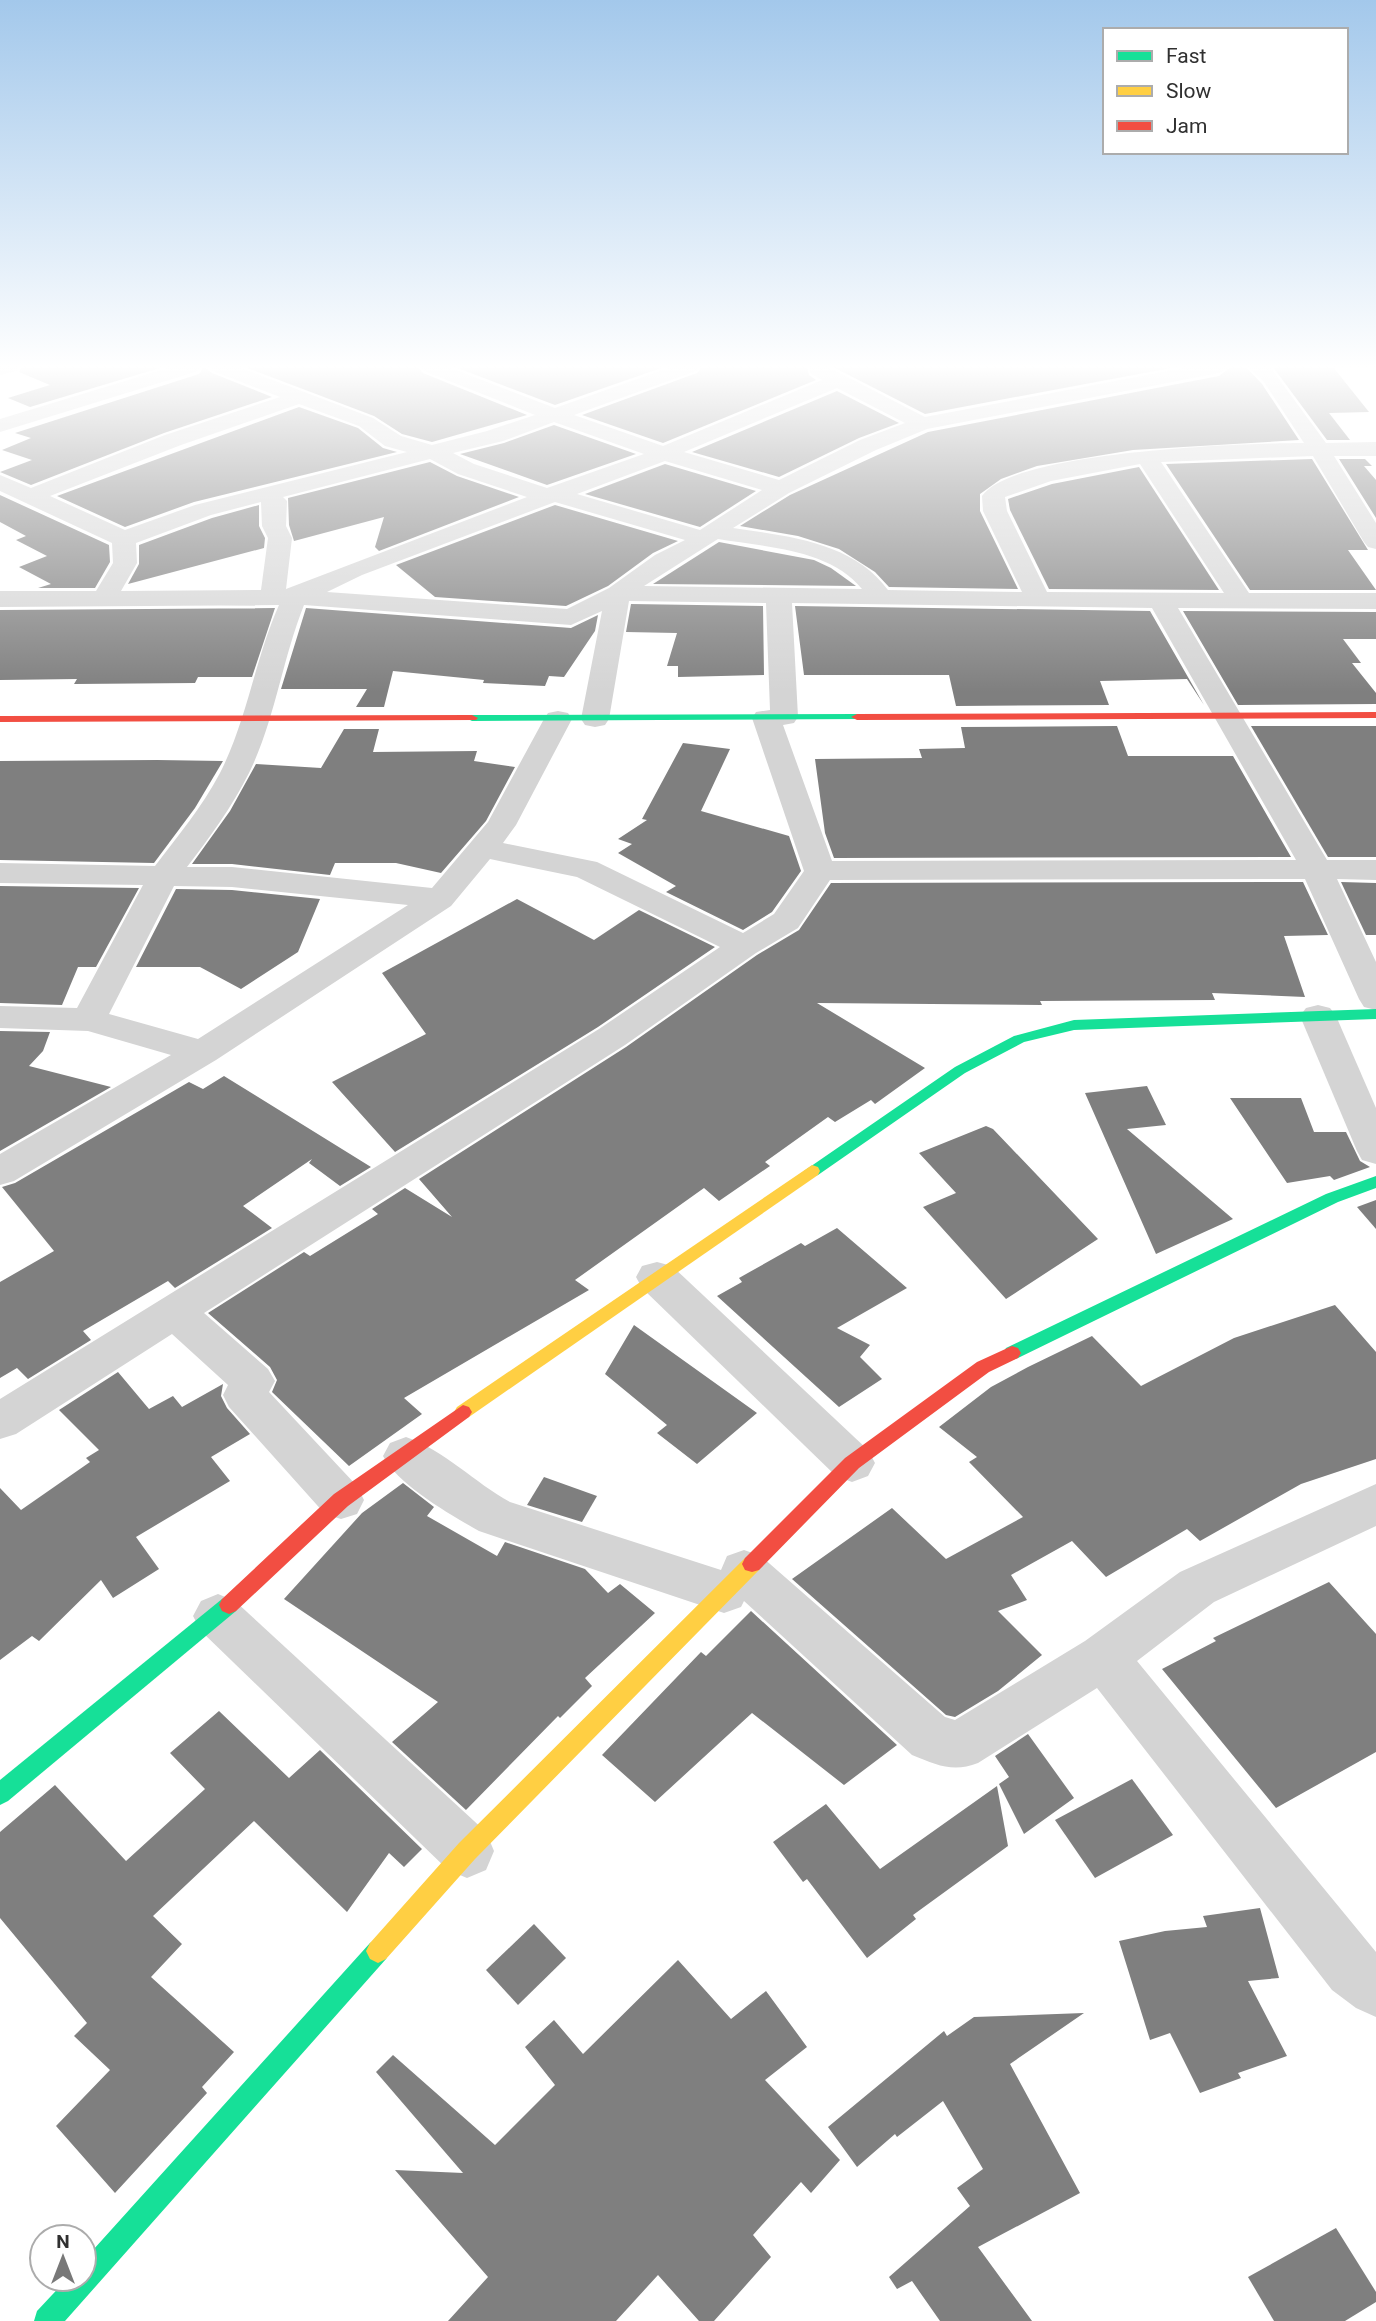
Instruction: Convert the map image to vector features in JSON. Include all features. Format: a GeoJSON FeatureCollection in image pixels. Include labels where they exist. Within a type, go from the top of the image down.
{"type":"FeatureCollection","features":[{"type":"Feature","properties":{"kind":"street"},"geometry":{"type":"LineString","coordinates":[[0,499],[27,493],[76,475]]}},
{"type":"Feature","properties":{"kind":"street"},"geometry":{"type":"LineString","coordinates":[[0,482],[124,540],[203,510],[342,475]]}},
{"type":"Feature","properties":{"kind":"street"},"geometry":{"type":"LineString","coordinates":[[486,475],[549,495],[708,535],[811,551],[860,573],[880,596]]}},
{"type":"Feature","properties":{"kind":"street"},"geometry":{"type":"LineString","coordinates":[[284,597],[604,475]]}},
{"type":"Feature","properties":{"kind":"street"},"geometry":{"type":"LineString","coordinates":[[737,475],[781,488]]}},
{"type":"Feature","properties":{"kind":"street"},"geometry":{"type":"LineString","coordinates":[[0,599],[284,597],[571,617],[618,593],[664,560],[781,488],[807,475]]}},
{"type":"Feature","properties":{"kind":"street"},"geometry":{"type":"LineString","coordinates":[[1038,600],[995,511],[993,496],[999,490],[1015,484],[1056,475]]}},
{"type":"Feature","properties":{"kind":"street"},"geometry":{"type":"LineString","coordinates":[[1159,475],[1241,600]]}},
{"type":"Feature","properties":{"kind":"street"},"geometry":{"type":"LineString","coordinates":[[1336,475],[1373,532]]}},
{"type":"Feature","properties":{"kind":"street"},"geometry":{"type":"LineString","coordinates":[[89,1020],[133,930],[165,874],[208,818],[235,772],[255,719],[275,644],[284,597],[281,538],[274,526],[275,502],[265,494]]}},
{"type":"Feature","properties":{"kind":"street"},"geometry":{"type":"LineString","coordinates":[[104,598],[125,563],[124,540]]}},
{"type":"Feature","properties":{"kind":"street"},"geometry":{"type":"LineString","coordinates":[[618,593],[1038,600],[1376,601]]}},
{"type":"Feature","properties":{"kind":"street"},"geometry":{"type":"LineString","coordinates":[[596,719],[618,593]]}},
{"type":"Feature","properties":{"kind":"street"},"geometry":{"type":"LineString","coordinates":[[779,596],[775,717],[820,870]]}},
{"type":"Feature","properties":{"kind":"street"},"geometry":{"type":"LineString","coordinates":[[1161,600],[1187,655],[1283,808],[1316,870],[1376,999]]}},
{"type":"Feature","properties":{"kind":"street"},"geometry":{"type":"LineString","coordinates":[[0,719],[1376,715]]}},
{"type":"Feature","properties":{"kind":"street"},"geometry":{"type":"LineString","coordinates":[[0,1171],[203,1052],[440,899],[500,825],[558,719]]}},
{"type":"Feature","properties":{"kind":"street"},"geometry":{"type":"LineString","coordinates":[[482,848],[586,869],[744,946]]}},
{"type":"Feature","properties":{"kind":"street"},"geometry":{"type":"LineString","coordinates":[[820,870],[1376,870]]}},
{"type":"Feature","properties":{"kind":"street"},"geometry":{"type":"LineString","coordinates":[[0,1421],[612,1037],[744,946],[786,921],[820,870]]}},
{"type":"Feature","properties":{"kind":"street"},"geometry":{"type":"LineString","coordinates":[[0,873],[232,877],[440,899]]}},
{"type":"Feature","properties":{"kind":"street"},"geometry":{"type":"LineString","coordinates":[[0,1794],[218,1616],[341,1500],[406,1456],[530,1363],[939,1085],[1019,1039],[1074,1025],[1376,1014]]}},
{"type":"Feature","properties":{"kind":"street"},"geometry":{"type":"LineString","coordinates":[[1318,1016],[1376,1152]]}},
{"type":"Feature","properties":{"kind":"street"},"geometry":{"type":"LineString","coordinates":[[0,1017],[89,1020],[203,1052]]}},
{"type":"Feature","properties":{"kind":"street"},"geometry":{"type":"LineString","coordinates":[[47,2321],[467,1851],[852,1463],[983,1367],[1332,1198],[1376,1182]]}},
{"type":"Feature","properties":{"kind":"street"},"geometry":{"type":"LineString","coordinates":[[657,1277],[852,1463]]}},
{"type":"Feature","properties":{"kind":"street"},"geometry":{"type":"LineString","coordinates":[[174,1311],[253,1381],[244,1395],[341,1500]]}},
{"type":"Feature","properties":{"kind":"street"},"geometry":{"type":"LineString","coordinates":[[406,1456],[469,1502],[496,1517],[734,1582],[930,1738],[960,1746],[1102,1657],[1197,1587],[1376,1504]]}},
{"type":"Feature","properties":{"kind":"street"},"geometry":{"type":"LineString","coordinates":[[218,1616],[467,1851]]}},
{"type":"Feature","properties":{"kind":"street"},"geometry":{"type":"LineString","coordinates":[[1102,1657],[1352,1970],[1376,1987]]}},
{"type":"Feature","properties":{"kind":"building"},"geometry":{"type":"Polygon","coordinates":[[[8,475],[56,475],[31,485],[8,475]]]}},
{"type":"Feature","properties":{"kind":"building"},"geometry":{"type":"Polygon","coordinates":[[[113,475],[302,475],[194,502],[125,527],[57,496],[113,475]]]}},
{"type":"Feature","properties":{"kind":"building"},"geometry":{"type":"Polygon","coordinates":[[[377,475],[456,475],[519,497],[379,551],[375,547],[384,517],[294,541],[289,525],[288,498],[377,475]]]}},
{"type":"Feature","properties":{"kind":"building"},"geometry":{"type":"Polygon","coordinates":[[[520,475],[575,475],[547,485],[520,475]]]}},
{"type":"Feature","properties":{"kind":"building"},"geometry":{"type":"Polygon","coordinates":[[[635,475],[703,475],[756,491],[700,527],[585,494],[635,475]]]}},
{"type":"Feature","properties":{"kind":"building"},"geometry":{"type":"Polygon","coordinates":[[[833,475],[1011,475],[980,494],[980,511],[1018,589],[889,587],[875,572],[839,549],[798,536],[740,526],[790,495],[833,475]]]}},
{"type":"Feature","properties":{"kind":"building"},"geometry":{"type":"Polygon","coordinates":[[[1096,475],[1144,475],[1219,590],[1049,589],[1010,510],[1008,499],[1052,484],[1096,475]]]}},
{"type":"Feature","properties":{"kind":"building"},"geometry":{"type":"Polygon","coordinates":[[[1174,475],[1322,475],[1368,550],[1348,550],[1376,590],[1250,590],[1174,475]]]}},
{"type":"Feature","properties":{"kind":"building"},"geometry":{"type":"Polygon","coordinates":[[[1349,475],[1372,475],[1376,480],[1376,518],[1349,475]]]}},
{"type":"Feature","properties":{"kind":"building"},"geometry":{"type":"Polygon","coordinates":[[[0,495],[109,545],[110,562],[95,588],[38,588],[51,584],[19,567],[47,556],[16,540],[26,536],[0,522],[0,495]]]}},
{"type":"Feature","properties":{"kind":"building"},"geometry":{"type":"Polygon","coordinates":[[[259,505],[259,526],[265,538],[264,548],[128,584],[139,564],[139,545],[212,518],[259,505]]]}},
{"type":"Feature","properties":{"kind":"building"},"geometry":{"type":"Polygon","coordinates":[[[555,505],[678,541],[653,553],[608,586],[566,606],[435,597],[396,565],[555,505]]]}},
{"type":"Feature","properties":{"kind":"building"},"geometry":{"type":"Polygon","coordinates":[[[719,542],[814,560],[831,568],[856,586],[653,584],[719,542]]]}},
{"type":"Feature","properties":{"kind":"building"},"geometry":{"type":"Polygon","coordinates":[[[631,604],[763,606],[764,675],[678,677],[678,666],[667,666],[677,633],[626,632],[631,604]]]}},
{"type":"Feature","properties":{"kind":"building"},"geometry":{"type":"Polygon","coordinates":[[[795,606],[1150,611],[1204,705],[1187,679],[1100,681],[1109,705],[956,706],[949,675],[804,675],[795,606]]]}},
{"type":"Feature","properties":{"kind":"building"},"geometry":{"type":"Polygon","coordinates":[[[275,608],[252,677],[198,677],[195,683],[74,684],[77,679],[0,680],[0,610],[275,608]]]}},
{"type":"Feature","properties":{"kind":"building"},"geometry":{"type":"Polygon","coordinates":[[[306,608],[571,628],[598,615],[595,631],[564,677],[549,676],[545,686],[483,683],[484,680],[393,671],[384,707],[356,707],[367,689],[281,689],[306,608]]]}},
{"type":"Feature","properties":{"kind":"building"},"geometry":{"type":"Polygon","coordinates":[[[1183,611],[1376,612],[1376,639],[1343,639],[1361,663],[1352,663],[1376,693],[1376,704],[1238,705],[1183,611]]]}},
{"type":"Feature","properties":{"kind":"building"},"geometry":{"type":"Polygon","coordinates":[[[1117,726],[1128,756],[1233,756],[1291,857],[834,858],[825,833],[815,759],[922,758],[919,749],[965,748],[961,727],[1117,726]]]}},
{"type":"Feature","properties":{"kind":"building"},"geometry":{"type":"Polygon","coordinates":[[[1251,726],[1376,726],[1376,857],[1328,857],[1251,726]]]}},
{"type":"Feature","properties":{"kind":"building"},"geometry":{"type":"Polygon","coordinates":[[[344,729],[379,729],[373,752],[477,751],[474,761],[515,767],[486,821],[441,873],[396,863],[335,863],[330,875],[232,864],[192,864],[230,811],[256,764],[321,768],[344,729]]]}},
{"type":"Feature","properties":{"kind":"building"},"geometry":{"type":"Polygon","coordinates":[[[683,743],[730,749],[701,811],[789,836],[801,871],[772,912],[743,930],[666,892],[676,886],[618,853],[632,844],[618,839],[647,820],[642,819],[683,743]]]}},
{"type":"Feature","properties":{"kind":"building"},"geometry":{"type":"Polygon","coordinates":[[[0,761],[223,761],[195,808],[154,863],[0,860],[0,761]]]}},
{"type":"Feature","properties":{"kind":"building"},"geometry":{"type":"Polygon","coordinates":[[[1303,882],[1328,935],[1284,936],[1305,997],[1212,993],[1215,1000],[1040,1001],[1042,1005],[817,1003],[925,1068],[875,1104],[871,1100],[835,1122],[828,1117],[765,1162],[770,1166],[719,1201],[704,1188],[575,1280],[589,1290],[404,1398],[422,1414],[349,1466],[272,1392],[277,1380],[270,1367],[208,1313],[304,1252],[310,1256],[378,1214],[372,1209],[405,1188],[452,1217],[419,1179],[626,1047],[757,955],[799,930],[831,883],[1303,882]]]}},
{"type":"Feature","properties":{"kind":"building"},"geometry":{"type":"Polygon","coordinates":[[[1341,882],[1376,883],[1376,935],[1366,935],[1341,882]]]}},
{"type":"Feature","properties":{"kind":"building"},"geometry":{"type":"Polygon","coordinates":[[[0,886],[139,888],[96,967],[78,967],[62,1005],[0,1003],[0,886]]]}},
{"type":"Feature","properties":{"kind":"building"},"geometry":{"type":"Polygon","coordinates":[[[176,889],[232,890],[320,899],[298,952],[241,989],[200,967],[136,967],[176,889]]]}},
{"type":"Feature","properties":{"kind":"building"},"geometry":{"type":"Polygon","coordinates":[[[517,899],[594,940],[639,910],[715,947],[598,1027],[395,1152],[332,1082],[426,1034],[382,973],[517,899]]]}},
{"type":"Feature","properties":{"kind":"building"},"geometry":{"type":"Polygon","coordinates":[[[0,1031],[50,1032],[43,1051],[29,1066],[111,1087],[0,1151],[0,1031]]]}},
{"type":"Feature","properties":{"kind":"building"},"geometry":{"type":"Polygon","coordinates":[[[224,1076],[371,1167],[340,1186],[309,1163],[312,1159],[243,1206],[272,1228],[175,1288],[168,1281],[83,1331],[91,1340],[28,1379],[17,1368],[0,1378],[0,1282],[54,1251],[2,1187],[15,1183],[189,1082],[203,1089],[224,1076]]]}},
{"type":"Feature","properties":{"kind":"building"},"geometry":{"type":"Polygon","coordinates":[[[1147,1086],[1166,1125],[1127,1129],[1233,1219],[1156,1254],[1085,1093],[1147,1086]]]}},
{"type":"Feature","properties":{"kind":"building"},"geometry":{"type":"Polygon","coordinates":[[[1230,1098],[1301,1098],[1314,1132],[1346,1132],[1360,1161],[1370,1167],[1334,1180],[1330,1176],[1287,1183],[1230,1098]]]}},
{"type":"Feature","properties":{"kind":"building"},"geometry":{"type":"Polygon","coordinates":[[[986,1126],[993,1129],[1098,1239],[1006,1299],[923,1207],[956,1193],[919,1153],[986,1126]]]}},
{"type":"Feature","properties":{"kind":"building"},"geometry":{"type":"Polygon","coordinates":[[[1376,1200],[1376,1229],[1357,1207],[1376,1200]]]}},
{"type":"Feature","properties":{"kind":"building"},"geometry":{"type":"Polygon","coordinates":[[[837,1228],[907,1288],[837,1328],[870,1345],[860,1357],[882,1379],[839,1407],[717,1296],[742,1282],[739,1278],[801,1243],[805,1246],[837,1228]]]}},
{"type":"Feature","properties":{"kind":"building"},"geometry":{"type":"Polygon","coordinates":[[[1335,1305],[1376,1352],[1376,1459],[1301,1484],[1200,1541],[1187,1529],[1106,1577],[1072,1541],[1011,1575],[1027,1600],[998,1611],[1042,1655],[998,1691],[955,1717],[946,1715],[792,1579],[892,1508],[946,1559],[1023,1517],[969,1462],[977,1457],[939,1427],[991,1387],[1028,1367],[1092,1336],[1141,1386],[1234,1338],[1335,1305]]]}},
{"type":"Feature","properties":{"kind":"building"},"geometry":{"type":"Polygon","coordinates":[[[634,1325],[757,1413],[697,1464],[657,1433],[667,1425],[605,1374],[634,1325]]]}},
{"type":"Feature","properties":{"kind":"building"},"geometry":{"type":"Polygon","coordinates":[[[118,1372],[149,1409],[173,1396],[182,1407],[223,1384],[221,1396],[227,1408],[250,1434],[211,1457],[230,1481],[136,1537],[159,1569],[113,1598],[101,1580],[39,1641],[32,1636],[0,1660],[0,1488],[21,1510],[90,1462],[86,1458],[99,1450],[59,1410],[118,1372]]]}},
{"type":"Feature","properties":{"kind":"building"},"geometry":{"type":"Polygon","coordinates":[[[544,1477],[597,1496],[582,1522],[527,1505],[544,1477]]]}},
{"type":"Feature","properties":{"kind":"building"},"geometry":{"type":"Polygon","coordinates":[[[403,1483],[434,1507],[427,1516],[497,1556],[505,1542],[585,1569],[608,1593],[620,1584],[655,1613],[585,1678],[592,1686],[560,1718],[558,1716],[466,1810],[392,1742],[438,1702],[284,1599],[362,1513],[403,1483]]]}},
{"type":"Feature","properties":{"kind":"building"},"geometry":{"type":"Polygon","coordinates":[[[1329,1582],[1376,1634],[1376,1752],[1276,1808],[1162,1669],[1216,1641],[1213,1638],[1329,1582]]]}},
{"type":"Feature","properties":{"kind":"building"},"geometry":{"type":"Polygon","coordinates":[[[751,1611],[897,1745],[844,1785],[752,1713],[655,1802],[602,1755],[701,1652],[706,1656],[751,1611]]]}},
{"type":"Feature","properties":{"kind":"building"},"geometry":{"type":"Polygon","coordinates":[[[219,1711],[289,1778],[320,1750],[422,1849],[404,1867],[389,1853],[347,1912],[254,1821],[153,1916],[182,1944],[151,1977],[234,2052],[202,2087],[207,2093],[115,2193],[56,2126],[110,2070],[74,2036],[87,2023],[0,1918],[0,1832],[55,1785],[126,1861],[205,1789],[170,1753],[219,1711]]]}},
{"type":"Feature","properties":{"kind":"building"},"geometry":{"type":"Polygon","coordinates":[[[1028,1734],[1074,1798],[1024,1834],[999,1784],[1009,1777],[995,1756],[1028,1734]]]}},
{"type":"Feature","properties":{"kind":"building"},"geometry":{"type":"Polygon","coordinates":[[[1132,1779],[1173,1835],[1095,1878],[1055,1820],[1132,1779]]]}},
{"type":"Feature","properties":{"kind":"building"},"geometry":{"type":"Polygon","coordinates":[[[997,1786],[1008,1846],[913,1915],[916,1919],[867,1958],[807,1879],[803,1882],[773,1842],[826,1804],[880,1869],[997,1786]]]}},
{"type":"Feature","properties":{"kind":"building"},"geometry":{"type":"Polygon","coordinates":[[[1260,1908],[1279,1978],[1248,1981],[1287,2056],[1238,2073],[1241,2078],[1200,2093],[1170,2033],[1150,2040],[1119,1941],[1165,1931],[1207,1927],[1203,1916],[1260,1908]]]}},
{"type":"Feature","properties":{"kind":"building"},"geometry":{"type":"Polygon","coordinates":[[[534,1924],[566,1958],[518,2005],[486,1970],[534,1924]]]}},
{"type":"Feature","properties":{"kind":"building"},"geometry":{"type":"Polygon","coordinates":[[[678,1960],[731,2019],[766,1991],[807,2047],[765,2080],[840,2160],[811,2193],[801,2182],[753,2235],[771,2257],[714,2321],[699,2321],[658,2275],[616,2321],[448,2321],[488,2277],[395,2170],[463,2173],[376,2072],[393,2055],[495,2145],[555,2085],[525,2047],[554,2020],[583,2054],[678,1960]]]}},
{"type":"Feature","properties":{"kind":"building"},"geometry":{"type":"Polygon","coordinates":[[[1084,2013],[1010,2064],[1080,2193],[978,2247],[1032,2321],[940,2321],[912,2281],[897,2289],[889,2277],[970,2206],[957,2188],[983,2169],[943,2101],[897,2137],[895,2134],[857,2167],[828,2127],[944,2031],[947,2036],[974,2017],[1084,2013]]]}},
{"type":"Feature","properties":{"kind":"building"},"geometry":{"type":"Polygon","coordinates":[[[1336,2228],[1376,2292],[1376,2302],[1345,2321],[1274,2321],[1248,2277],[1336,2228]]]}},
{"type":"Feature","properties":{"kind":"traffic: fast"},"geometry":{"type":"LineString","coordinates":[[472,718],[857,717]]}},
{"type":"Feature","properties":{"kind":"traffic: fast"},"geometry":{"type":"LineString","coordinates":[[812,1171],[960,1070],[1019,1039],[1074,1025],[1376,1014]]}},
{"type":"Feature","properties":{"kind":"traffic: fast"},"geometry":{"type":"LineString","coordinates":[[1012,1353],[1332,1198],[1376,1182]]}},
{"type":"Feature","properties":{"kind":"traffic: fast"},"geometry":{"type":"LineString","coordinates":[[0,1794],[229,1605]]}},
{"type":"Feature","properties":{"kind":"traffic: fast"},"geometry":{"type":"LineString","coordinates":[[47,2321],[378,1951]]}},
{"type":"Feature","properties":{"kind":"traffic: slow"},"geometry":{"type":"LineString","coordinates":[[463,1412],[812,1171]]}},
{"type":"Feature","properties":{"kind":"traffic: slow"},"geometry":{"type":"LineString","coordinates":[[378,1951],[467,1851],[752,1564]]}},
{"type":"Feature","properties":{"kind":"traffic: jam"},"geometry":{"type":"LineString","coordinates":[[857,717],[1376,715]]}},
{"type":"Feature","properties":{"kind":"traffic: jam"},"geometry":{"type":"LineString","coordinates":[[0,719],[472,718]]}},
{"type":"Feature","properties":{"kind":"traffic: jam"},"geometry":{"type":"LineString","coordinates":[[752,1564],[852,1463],[983,1367],[1012,1353]]}},
{"type":"Feature","properties":{"kind":"traffic: jam"},"geometry":{"type":"LineString","coordinates":[[229,1605],[341,1500],[463,1412]]}}]}
